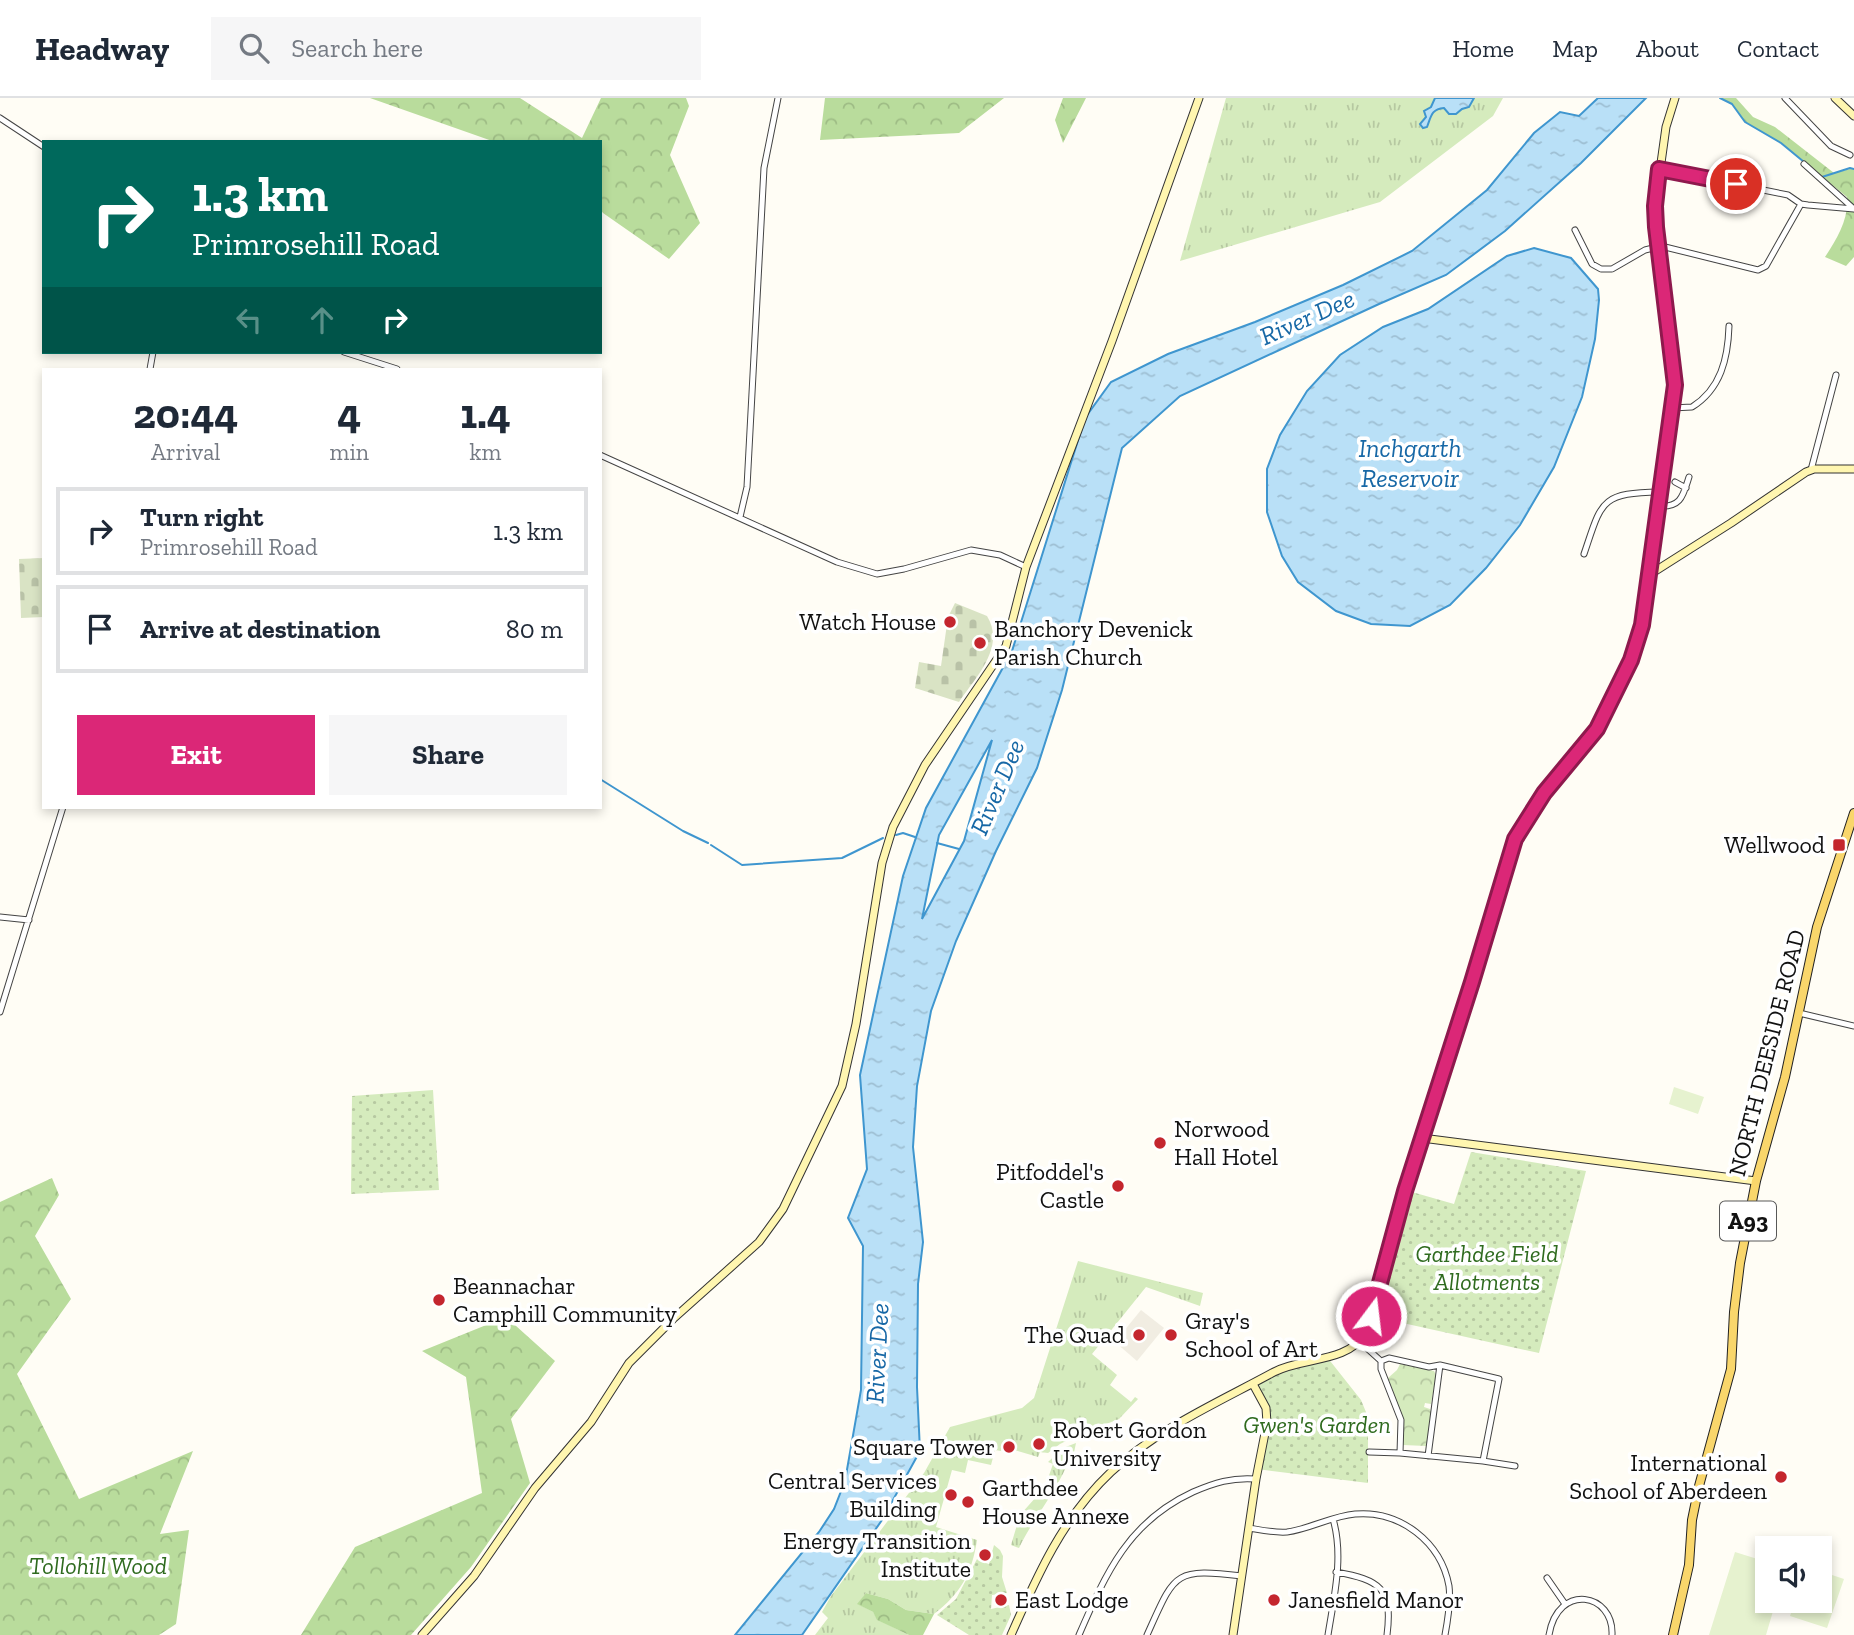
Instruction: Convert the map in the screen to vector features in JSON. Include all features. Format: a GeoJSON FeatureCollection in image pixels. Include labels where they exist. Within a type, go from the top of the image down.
{"type":"FeatureCollection","features":[{"type":"Feature","properties":{"kind":"main road","name":"NORTH DEESIDE ROAD"},"geometry":{"type":"LineString","coordinates":[[1674,1635],[1689,1565],[1692,1520],[1697,1495],[1731,1369],[1740,1263],[1756,1181],[1785,1077],[1817,927],[1854,813]]}},
{"type":"Feature","properties":{"kind":"street"},"geometry":{"type":"LineString","coordinates":[[740,517],[747,487],[764,168],[778,98]]}},
{"type":"Feature","properties":{"kind":"street"},"geometry":{"type":"LineString","coordinates":[[422,1635],[474,1576],[535,1488],[591,1422],[629,1363],[673,1319],[759,1242],[783,1209],[842,1086],[856,1024],[883,863],[893,827],[925,765],[1006,646],[1026,567],[1112,341],[1199,98]]}},
{"type":"Feature","properties":{"kind":"street"},"geometry":{"type":"LineString","coordinates":[[1785,98],[1831,146],[1850,155]]}},
{"type":"Feature","properties":{"kind":"street"},"geometry":{"type":"LineString","coordinates":[[1835,98],[1854,116]]}},
{"type":"Feature","properties":{"kind":"street"},"geometry":{"type":"LineString","coordinates":[[1011,1635],[1052,1548],[1106,1477],[1127,1459],[1171,1429],[1289,1364],[1345,1351],[1363,1338],[1515,839],[1544,793],[1584,747],[1609,707],[1631,660],[1642,625],[1675,385],[1655,206],[1659,169],[1674,99]]}},
{"type":"Feature","properties":{"kind":"street"},"geometry":{"type":"LineString","coordinates":[[0,118],[42,146]]}},
{"type":"Feature","properties":{"kind":"street"},"geometry":{"type":"LineString","coordinates":[[1659,169],[1788,195],[1801,204],[1854,209],[1804,164]]}},
{"type":"Feature","properties":{"kind":"street"},"geometry":{"type":"LineString","coordinates":[[1575,230],[1592,264],[1601,270],[1612,269],[1645,250],[1659,247],[1761,269],[1766,266],[1801,204]]}},
{"type":"Feature","properties":{"kind":"street"},"geometry":{"type":"LineString","coordinates":[[1672,408],[1692,407],[1708,393],[1723,367],[1729,326]]}},
{"type":"Feature","properties":{"kind":"street"},"geometry":{"type":"LineString","coordinates":[[1718,340],[1728,339]]}},
{"type":"Feature","properties":{"kind":"street"},"geometry":{"type":"LineString","coordinates":[[350,354],[394,368]]}},
{"type":"Feature","properties":{"kind":"street"},"geometry":{"type":"LineString","coordinates":[[1811,470],[1836,375]]}},
{"type":"Feature","properties":{"kind":"street"},"geometry":{"type":"LineString","coordinates":[[602,456],[837,562],[877,574],[971,550],[1000,555],[1026,567]]}},
{"type":"Feature","properties":{"kind":"street"},"geometry":{"type":"LineString","coordinates":[[1649,575],[1811,470],[1854,469]]}},
{"type":"Feature","properties":{"kind":"street"},"geometry":{"type":"LineString","coordinates":[[1658,506],[1675,505],[1686,488],[1689,477]]}},
{"type":"Feature","properties":{"kind":"street"},"geometry":{"type":"LineString","coordinates":[[1675,482],[1686,488]]}},
{"type":"Feature","properties":{"kind":"street"},"geometry":{"type":"LineString","coordinates":[[1584,554],[1597,517],[1606,503],[1630,492],[1660,492]]}},
{"type":"Feature","properties":{"kind":"street"},"geometry":{"type":"LineString","coordinates":[[0,1012],[62,809]]}},
{"type":"Feature","properties":{"kind":"street"},"geometry":{"type":"LineString","coordinates":[[0,917],[29,920]]}},
{"type":"Feature","properties":{"kind":"street"},"geometry":{"type":"LineString","coordinates":[[1799,1013],[1854,1026]]}},
{"type":"Feature","properties":{"kind":"street"},"geometry":{"type":"LineString","coordinates":[[1422,1138],[1756,1181]]}},
{"type":"Feature","properties":{"kind":"street"},"geometry":{"type":"LineString","coordinates":[[1363,1338],[1381,1360],[1381,1369],[1401,1420],[1400,1453]]}},
{"type":"Feature","properties":{"kind":"street"},"geometry":{"type":"LineString","coordinates":[[1381,1360],[1389,1358],[1429,1367],[1440,1365],[1499,1379],[1483,1461]]}},
{"type":"Feature","properties":{"kind":"street"},"geometry":{"type":"LineString","coordinates":[[1428,1456],[1440,1365]]}},
{"type":"Feature","properties":{"kind":"street"},"geometry":{"type":"LineString","coordinates":[[1233,1635],[1268,1415],[1253,1384]]}},
{"type":"Feature","properties":{"kind":"street"},"geometry":{"type":"LineString","coordinates":[[1369,1452],[1516,1466]]}},
{"type":"Feature","properties":{"kind":"street"},"geometry":{"type":"LineString","coordinates":[[1079,1635],[1116,1556],[1141,1527],[1165,1508],[1209,1486],[1226,1480],[1256,1479]]}},
{"type":"Feature","properties":{"kind":"street"},"geometry":{"type":"LineString","coordinates":[[1249,1528],[1288,1532],[1350,1514],[1373,1514],[1399,1521],[1422,1537],[1437,1555],[1450,1600],[1445,1635]]}},
{"type":"Feature","properties":{"kind":"street"},"geometry":{"type":"LineString","coordinates":[[1328,1635],[1339,1553],[1339,1537],[1333,1519]]}},
{"type":"Feature","properties":{"kind":"street"},"geometry":{"type":"LineString","coordinates":[[1147,1635],[1171,1586],[1184,1575],[1200,1571],[1242,1576]]}},
{"type":"Feature","properties":{"kind":"street"},"geometry":{"type":"LineString","coordinates":[[1336,1572],[1364,1577],[1381,1589],[1389,1608],[1387,1635]]}},
{"type":"Feature","properties":{"kind":"street"},"geometry":{"type":"LineString","coordinates":[[1547,1578],[1565,1604]]}},
{"type":"Feature","properties":{"kind":"street"},"geometry":{"type":"LineString","coordinates":[[1549,1635],[1556,1612],[1576,1599],[1589,1600],[1599,1605],[1608,1614],[1612,1635]]}},
{"type":"Feature","properties":{"kind":"green space"},"geometry":{"type":"Polygon","coordinates":[[[370,98],[520,98],[582,138],[601,98],[686,98],[689,106],[670,155],[700,223],[669,259],[602,212],[602,140],[489,140],[370,98]]]}},
{"type":"Feature","properties":{"kind":"green space"},"geometry":{"type":"Polygon","coordinates":[[[825,98],[1004,98],[959,133],[820,140],[825,98]]]}},
{"type":"Feature","properties":{"kind":"green space"},"geometry":{"type":"Polygon","coordinates":[[[1063,98],[1086,98],[1063,143],[1055,120],[1063,98]]]}},
{"type":"Feature","properties":{"kind":"green space"},"geometry":{"type":"Polygon","coordinates":[[[1226,98],[1503,98],[1493,116],[1380,202],[1180,261],[1226,98]]]}},
{"type":"Feature","properties":{"kind":"green space"},"geometry":{"type":"Polygon","coordinates":[[[1720,98],[1736,98],[1753,117],[1775,127],[1834,173],[1854,168],[1854,257],[1846,266],[1825,257],[1844,221],[1847,197],[1781,143],[1745,122],[1732,104],[1720,98]]]}},
{"type":"Feature","properties":{"kind":"green space"},"geometry":{"type":"Polygon","coordinates":[[[42,558],[42,617],[21,618],[19,559],[42,558]]]}},
{"type":"Feature","properties":{"kind":"green space"},"geometry":{"type":"Polygon","coordinates":[[[955,603],[987,616],[993,639],[986,661],[959,702],[915,688],[919,662],[941,666],[948,617],[955,603]]]}},
{"type":"Feature","properties":{"kind":"green space"},"geometry":{"type":"Polygon","coordinates":[[[1674,1087],[1704,1097],[1698,1114],[1669,1104],[1674,1087]]]}},
{"type":"Feature","properties":{"kind":"green space"},"geometry":{"type":"Polygon","coordinates":[[[433,1090],[439,1190],[351,1194],[352,1096],[433,1090]]]}},
{"type":"Feature","properties":{"kind":"green space","name":"Garthdee Field Allotments"},"geometry":{"type":"Polygon","coordinates":[[[1471,1152],[1586,1171],[1539,1353],[1371,1316],[1405,1190],[1454,1204],[1471,1152]]]}},
{"type":"Feature","properties":{"kind":"green space","name":"Tollohill Wood"},"geometry":{"type":"Polygon","coordinates":[[[52,1178],[59,1195],[35,1236],[71,1299],[17,1374],[79,1499],[193,1451],[160,1534],[189,1530],[176,1624],[159,1635],[0,1635],[0,1202],[52,1178]]]}},
{"type":"Feature","properties":{"kind":"green space"},"geometry":{"type":"Polygon","coordinates":[[[1078,1261],[1203,1293],[1200,1306],[1146,1287],[1092,1354],[1117,1375],[1110,1385],[1131,1402],[1135,1397],[1138,1399],[1119,1419],[1078,1435],[1048,1453],[1040,1452],[1038,1457],[1014,1450],[1016,1443],[1004,1440],[1001,1451],[995,1450],[991,1465],[968,1460],[965,1473],[952,1470],[936,1527],[977,1540],[972,1563],[958,1591],[934,1614],[906,1610],[888,1599],[866,1593],[858,1604],[873,1612],[878,1620],[909,1635],[815,1635],[828,1618],[822,1612],[831,1596],[924,1473],[950,1427],[1022,1408],[1034,1398],[1078,1261]]]}},
{"type":"Feature","properties":{"kind":"green space"},"geometry":{"type":"Polygon","coordinates":[[[506,1317],[555,1361],[511,1419],[530,1483],[471,1567],[411,1635],[301,1635],[355,1547],[482,1493],[466,1377],[422,1351],[506,1317]]]}},
{"type":"Feature","properties":{"kind":"green space","name":"Gwen's Garden"},"geometry":{"type":"Polygon","coordinates":[[[1327,1357],[1361,1400],[1368,1417],[1368,1483],[1257,1469],[1268,1415],[1253,1384],[1274,1372],[1327,1357]]]}},
{"type":"Feature","properties":{"kind":"green space"},"geometry":{"type":"Polygon","coordinates":[[[1400,1364],[1434,1371],[1436,1375],[1431,1404],[1425,1403],[1424,1407],[1432,1413],[1426,1446],[1403,1445],[1401,1417],[1388,1378],[1400,1364]]]}},
{"type":"Feature","properties":{"kind":"green space"},"geometry":{"type":"Polygon","coordinates":[[[1076,1443],[1071,1467],[1067,1465],[1019,1548],[1011,1545],[1020,1515],[1045,1487],[1053,1464],[1048,1462],[1063,1448],[1076,1443]]]}},
{"type":"Feature","properties":{"kind":"green space"},"geometry":{"type":"Polygon","coordinates":[[[994,1545],[1003,1556],[1002,1577],[1007,1593],[992,1595],[991,1609],[1009,1605],[1011,1615],[1002,1635],[969,1635],[937,1615],[956,1599],[977,1559],[989,1564],[994,1545]]]}},
{"type":"Feature","properties":{"kind":"green space"},"geometry":{"type":"Polygon","coordinates":[[[1735,1552],[1755,1558],[1755,1613],[1772,1613],[1766,1635],[1709,1635],[1735,1552]]]}},
{"type":"Feature","properties":{"kind":"green space"},"geometry":{"type":"Polygon","coordinates":[[[1832,1575],[1844,1579],[1827,1628],[1790,1616],[1791,1613],[1832,1613],[1832,1575]]]}},
{"type":"Feature","properties":{"kind":"green space"},"geometry":{"type":"Polygon","coordinates":[[[866,1593],[888,1599],[906,1610],[934,1614],[923,1635],[909,1635],[877,1620],[873,1612],[857,1604],[866,1593]]]}},
{"type":"Feature","properties":{"kind":"shaded area","name":"The Quad"},"geometry":{"type":"Polygon","coordinates":[[[1141,1310],[1164,1328],[1137,1361],[1115,1342],[1141,1310]]]}},
{"type":"Feature","properties":{"kind":"water"},"geometry":{"type":"Polygon","coordinates":[[[1435,98],[1474,98],[1469,107],[1456,114],[1449,114],[1444,108],[1436,110],[1427,127],[1423,128],[1420,124],[1426,117],[1424,111],[1431,107],[1435,98]]]}},
{"type":"Feature","properties":{"kind":"water","name":"River Dee"},"geometry":{"type":"Polygon","coordinates":[[[1598,98],[1646,98],[1581,163],[1505,231],[1446,275],[1180,396],[1122,448],[1062,690],[1037,768],[956,941],[931,1011],[917,1086],[913,1147],[923,1242],[918,1284],[917,1387],[920,1451],[882,1520],[802,1635],[735,1635],[819,1532],[834,1509],[845,1481],[861,1390],[863,1246],[848,1218],[867,1169],[860,1075],[903,876],[926,808],[1012,651],[1085,418],[1111,382],[1168,354],[1255,322],[1343,285],[1412,251],[1487,190],[1534,133],[1560,112],[1579,116],[1598,98]],[[992,740],[939,835],[922,919],[964,841],[992,740]]]}},
{"type":"Feature","properties":{"kind":"water","name":"Inchgarth Reservoir"},"geometry":{"type":"Polygon","coordinates":[[[1534,248],[1571,258],[1598,289],[1595,339],[1582,397],[1554,467],[1520,525],[1486,568],[1450,605],[1410,626],[1371,624],[1336,611],[1298,582],[1282,556],[1267,512],[1267,469],[1280,435],[1307,391],[1340,355],[1383,327],[1428,309],[1507,256],[1534,248]]]}},
{"type":"Feature","properties":{"kind":"waterway"},"geometry":{"type":"LineString","coordinates":[[1720,98],[1732,104],[1745,122],[1781,143],[1804,162]]}},
{"type":"Feature","properties":{"kind":"waterway"},"geometry":{"type":"LineString","coordinates":[[1822,177],[1854,169]]}},
{"type":"Feature","properties":{"kind":"waterway"},"geometry":{"type":"LineString","coordinates":[[602,780],[683,831],[708,843]]}},
{"type":"Feature","properties":{"kind":"waterway"},"geometry":{"type":"LineString","coordinates":[[896,835],[903,833],[915,837]]}},
{"type":"Feature","properties":{"kind":"waterway"},"geometry":{"type":"LineString","coordinates":[[711,845],[742,865],[842,858],[883,838]]}},
{"type":"Feature","properties":{"kind":"waterway"},"geometry":{"type":"LineString","coordinates":[[937,843],[959,849]]}},
{"type":"Feature","properties":{"kind":"place","name":"Watch House"},"geometry":{"type":"Point","coordinates":[950,622]}},
{"type":"Feature","properties":{"kind":"place","name":"Banchory Devenick Parish Church"},"geometry":{"type":"Point","coordinates":[980,643]}},
{"type":"Feature","properties":{"kind":"place","name":"Wellwood"},"geometry":{"type":"Point","coordinates":[1839,845]}},
{"type":"Feature","properties":{"kind":"place","name":"Norwood Hall Hotel"},"geometry":{"type":"Point","coordinates":[1160,1143]}},
{"type":"Feature","properties":{"kind":"place","name":"Pitfoddel's Castle"},"geometry":{"type":"Point","coordinates":[1118,1186]}},
{"type":"Feature","properties":{"kind":"place","name":"Beannachar Camphill Community"},"geometry":{"type":"Point","coordinates":[439,1300]}},
{"type":"Feature","properties":{"kind":"place","name":"The Quad"},"geometry":{"type":"Point","coordinates":[1139,1335]}},
{"type":"Feature","properties":{"kind":"place","name":"Gray's School of Art"},"geometry":{"type":"Point","coordinates":[1171,1335]}},
{"type":"Feature","properties":{"kind":"place","name":"Robert Gordon University"},"geometry":{"type":"Point","coordinates":[1039,1444]}},
{"type":"Feature","properties":{"kind":"place","name":"Square Tower"},"geometry":{"type":"Point","coordinates":[1009,1447]}},
{"type":"Feature","properties":{"kind":"place","name":"International School of Aberdeen"},"geometry":{"type":"Point","coordinates":[1781,1477]}},
{"type":"Feature","properties":{"kind":"place","name":"Central Services Building"},"geometry":{"type":"Point","coordinates":[951,1495]}},
{"type":"Feature","properties":{"kind":"place","name":"Garthdee House Annexe"},"geometry":{"type":"Point","coordinates":[968,1502]}},
{"type":"Feature","properties":{"kind":"place","name":"Energy Transition Institute"},"geometry":{"type":"Point","coordinates":[985,1555]}},
{"type":"Feature","properties":{"kind":"place","name":"East Lodge"},"geometry":{"type":"Point","coordinates":[1001,1600]}},
{"type":"Feature","properties":{"kind":"place","name":"Janesfield Manor"},"geometry":{"type":"Point","coordinates":[1274,1600]}},
{"type":"Feature","properties":{"kind":"route"},"geometry":{"type":"LineString","coordinates":[[1371,1316],[1405,1191],[1515,839],[1544,793],[1597,729],[1631,660],[1642,625],[1675,385],[1656,227],[1659,169],[1736,184]]}}]}
